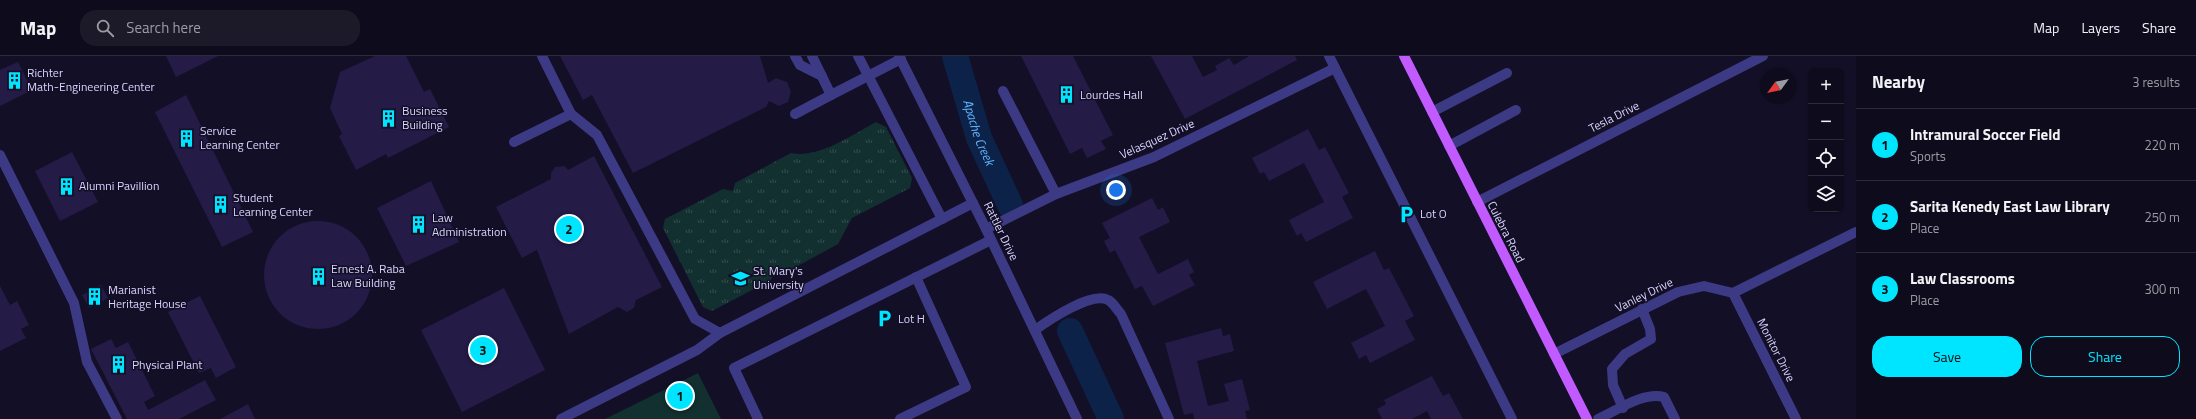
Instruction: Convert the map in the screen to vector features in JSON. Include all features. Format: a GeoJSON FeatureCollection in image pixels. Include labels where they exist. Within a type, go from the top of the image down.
{"type":"FeatureCollection","features":[{"type":"Feature","properties":{"kind":"main road","name":"Culebra Road"},"geometry":{"type":"LineString","coordinates":[[1404,56],[1587,419]]}},
{"type":"Feature","properties":{"kind":"street"},"geometry":{"type":"LineString","coordinates":[[542,56],[571,114],[597,135],[695,319],[720,333]]}},
{"type":"Feature","properties":{"kind":"street"},"geometry":{"type":"LineString","coordinates":[[795,56],[800,65],[822,76]]}},
{"type":"Feature","properties":{"kind":"street"},"geometry":{"type":"LineString","coordinates":[[812,56],[832,95]]}},
{"type":"Feature","properties":{"kind":"street"},"geometry":{"type":"LineString","coordinates":[[858,56],[942,220]]}},
{"type":"Feature","properties":{"kind":"street"},"geometry":{"type":"LineString","coordinates":[[1329,56],[1512,419]]}},
{"type":"Feature","properties":{"kind":"street","name":"Tesla Drive"},"geometry":{"type":"LineString","coordinates":[[1477,202],[1762,56]]}},
{"type":"Feature","properties":{"kind":"street"},"geometry":{"type":"LineString","coordinates":[[794,114],[869,76],[900,58]]}},
{"type":"Feature","properties":{"kind":"street","name":"Rattler Drive"},"geometry":{"type":"LineString","coordinates":[[900,58],[992,240],[1077,419]]}},
{"type":"Feature","properties":{"kind":"street","name":"Velasquez Drive"},"geometry":{"type":"LineString","coordinates":[[986,229],[1056,194],[1154,157],[1335,68]]}},
{"type":"Feature","properties":{"kind":"street"},"geometry":{"type":"LineString","coordinates":[[1432,112],[1507,73]]}},
{"type":"Feature","properties":{"kind":"street"},"geometry":{"type":"LineString","coordinates":[[1004,91],[1056,194]]}},
{"type":"Feature","properties":{"kind":"street"},"geometry":{"type":"LineString","coordinates":[[1449,146],[1516,110]]}},
{"type":"Feature","properties":{"kind":"street"},"geometry":{"type":"LineString","coordinates":[[514,142],[571,114]]}},
{"type":"Feature","properties":{"kind":"street"},"geometry":{"type":"LineString","coordinates":[[0,155],[74,303],[87,362],[117,419]]}},
{"type":"Feature","properties":{"kind":"street"},"geometry":{"type":"LineString","coordinates":[[561,419],[698,350],[720,333],[973,203]]}},
{"type":"Feature","properties":{"kind":"street"},"geometry":{"type":"LineString","coordinates":[[1733,293],[1856,232]]}},
{"type":"Feature","properties":{"kind":"street"},"geometry":{"type":"LineString","coordinates":[[758,419],[734,368],[992,240]]}},
{"type":"Feature","properties":{"kind":"street"},"geometry":{"type":"LineString","coordinates":[[900,419],[966,387],[916,277]]}},
{"type":"Feature","properties":{"kind":"street","name":"Vanley Drive"},"geometry":{"type":"LineString","coordinates":[[1554,354],[1678,292],[1704,286],[1733,293]]}},
{"type":"Feature","properties":{"kind":"street","name":"Monitor Drive"},"geometry":{"type":"LineString","coordinates":[[1733,293],[1796,419]]}},
{"type":"Feature","properties":{"kind":"street"},"geometry":{"type":"LineString","coordinates":[[1035,330],[1083,303],[1098,297],[1109,300],[1121,314],[1169,419]]}},
{"type":"Feature","properties":{"kind":"street"},"geometry":{"type":"LineString","coordinates":[[1623,408],[1612,385],[1612,369],[1625,354],[1651,339],[1650,329],[1642,309]]}},
{"type":"Feature","properties":{"kind":"street"},"geometry":{"type":"LineString","coordinates":[[1598,419],[1656,395],[1664,397],[1675,419]]}},
{"type":"Feature","properties":{"kind":"green space"},"geometry":{"type":"Polygon","coordinates":[[[876,122],[886,127],[912,178],[910,188],[852,218],[838,244],[783,274],[774,270],[771,280],[712,311],[703,307],[663,228],[665,219],[723,189],[733,191],[735,183],[791,153],[812,153],[835,145],[876,122]]]}},
{"type":"Feature","properties":{"kind":"green space"},"geometry":{"type":"Polygon","coordinates":[[[698,373],[721,419],[605,419],[698,373]]]}},
{"type":"Feature","properties":{"kind":"building"},"geometry":{"type":"Polygon","coordinates":[[[166,56],[218,56],[176,77],[166,56]]]}},
{"type":"Feature","properties":{"kind":"building","name":"Business Building"},"geometry":{"type":"Polygon","coordinates":[[[375,56],[406,56],[424,92],[430,89],[449,127],[388,158],[386,154],[356,170],[339,136],[342,134],[330,108],[340,72],[375,56]]]}},
{"type":"Feature","properties":{"kind":"building"},"geometry":{"type":"Polygon","coordinates":[[[560,56],[760,56],[768,83],[776,78],[787,82],[791,92],[788,102],[779,106],[769,101],[766,107],[633,173],[592,95],[583,100],[560,56]]]}},
{"type":"Feature","properties":{"kind":"building","name":"Lourdes Hall"},"geometry":{"type":"Polygon","coordinates":[[[1021,56],[1073,56],[1113,135],[1101,141],[1106,149],[1087,158],[1082,148],[1070,154],[1021,56]]]}},
{"type":"Feature","properties":{"kind":"building"},"geometry":{"type":"Polygon","coordinates":[[[1151,56],[1192,56],[1203,77],[1217,70],[1215,66],[1229,58],[1234,65],[1249,56],[1295,56],[1297,60],[1185,119],[1151,56]]]}},
{"type":"Feature","properties":{"kind":"building","name":"Richter Math-Engineering Center"},"geometry":{"type":"Polygon","coordinates":[[[18,62],[32,90],[0,106],[0,70],[18,62]]]}},
{"type":"Feature","properties":{"kind":"building"},"geometry":{"type":"Polygon","coordinates":[[[186,95],[253,232],[222,247],[155,112],[186,95]]]}},
{"type":"Feature","properties":{"kind":"building"},"geometry":{"type":"Polygon","coordinates":[[[1308,129],[1319,150],[1325,147],[1349,193],[1342,197],[1353,218],[1306,242],[1301,233],[1297,236],[1289,220],[1324,202],[1304,163],[1269,181],[1264,172],[1260,174],[1252,158],[1308,129]]]}},
{"type":"Feature","properties":{"kind":"building","name":"Alumni Pavillion"},"geometry":{"type":"Polygon","coordinates":[[[72,152],[98,202],[60,221],[35,171],[72,152]]]}},
{"type":"Feature","properties":{"kind":"building"},"geometry":{"type":"Polygon","coordinates":[[[594,156],[662,287],[636,300],[634,308],[627,312],[618,307],[569,334],[537,250],[522,258],[496,207],[551,179],[551,173],[555,167],[565,166],[568,170],[594,156]]]}},
{"type":"Feature","properties":{"kind":"building","name":"Law Administration"},"geometry":{"type":"Polygon","coordinates":[[[431,181],[459,242],[406,266],[377,208],[431,181]]]}},
{"type":"Feature","properties":{"kind":"building"},"geometry":{"type":"Polygon","coordinates":[[[1152,198],[1158,210],[1163,207],[1170,222],[1139,237],[1158,274],[1188,259],[1194,272],[1189,275],[1195,285],[1153,306],[1142,286],[1135,289],[1115,250],[1110,253],[1104,241],[1110,238],[1102,223],[1152,198]]]}},
{"type":"Feature","properties":{"kind":"building","name":"Ernest A. Raba Law Building"},"geometry":{"type":"Polygon","coordinates":[[[318,221],[339,225],[356,237],[368,254],[372,275],[368,296],[356,313],[339,325],[318,329],[297,325],[280,313],[268,296],[264,275],[268,254],[280,237],[297,225],[318,221]]]}},
{"type":"Feature","properties":{"kind":"building"},"geometry":{"type":"Polygon","coordinates":[[[1375,251],[1384,270],[1389,268],[1414,316],[1405,321],[1415,340],[1370,363],[1366,355],[1359,359],[1351,343],[1385,326],[1366,289],[1327,309],[1313,282],[1375,251]]]}},
{"type":"Feature","properties":{"kind":"building","name":"Marianist Heritage House"},"geometry":{"type":"Polygon","coordinates":[[[101,285],[108,298],[89,308],[82,295],[101,285]]]}},
{"type":"Feature","properties":{"kind":"building"},"geometry":{"type":"Polygon","coordinates":[[[0,286],[10,305],[17,301],[29,325],[21,329],[26,338],[0,351],[0,286]]]}},
{"type":"Feature","properties":{"kind":"building"},"geometry":{"type":"Polygon","coordinates":[[[504,288],[545,370],[462,412],[421,330],[504,288]]]}},
{"type":"Feature","properties":{"kind":"building","name":"Physical Plant"},"geometry":{"type":"Polygon","coordinates":[[[200,296],[236,367],[216,378],[211,368],[199,373],[168,312],[200,296]]]}},
{"type":"Feature","properties":{"kind":"building"},"geometry":{"type":"Polygon","coordinates":[[[1221,328],[1223,336],[1230,334],[1234,351],[1197,361],[1208,406],[1229,401],[1224,384],[1242,379],[1250,410],[1245,411],[1247,419],[1194,419],[1193,413],[1184,415],[1165,343],[1221,328]]]}},
{"type":"Feature","properties":{"kind":"building","name":"Physical Plant"},"geometry":{"type":"Polygon","coordinates":[[[111,339],[116,348],[128,342],[155,396],[144,402],[148,410],[205,380],[216,400],[179,419],[127,419],[91,349],[111,339]]]}},
{"type":"Feature","properties":{"kind":"building"},"geometry":{"type":"Polygon","coordinates":[[[1432,376],[1443,396],[1449,393],[1463,419],[1431,419],[1427,411],[1412,419],[1382,419],[1377,409],[1386,404],[1384,400],[1432,376]]]}},
{"type":"Feature","properties":{"kind":"building"},"geometry":{"type":"Polygon","coordinates":[[[248,404],[255,419],[220,419],[248,404]]]}},
{"type":"Feature","properties":{"kind":"waterway","name":"Apache Creek"},"geometry":{"type":"LineString","coordinates":[[955,56],[979,138],[1010,205]]}},
{"type":"Feature","properties":{"kind":"waterway","name":"Apache Creek"},"geometry":{"type":"LineString","coordinates":[[1070,331],[1111,419]]}},
{"type":"Feature","properties":{"kind":"place","name":"Richter Math-Engineering Center"},"geometry":{"type":"Point","coordinates":[14,80]}},
{"type":"Feature","properties":{"kind":"place","name":"Lourdes Hall"},"geometry":{"type":"Point","coordinates":[1067,95]}},
{"type":"Feature","properties":{"kind":"place","name":"Business Building"},"geometry":{"type":"Point","coordinates":[389,118]}},
{"type":"Feature","properties":{"kind":"place","name":"Service Learning Center"},"geometry":{"type":"Point","coordinates":[187,138]}},
{"type":"Feature","properties":{"kind":"place","name":"Alumni Pavillion"},"geometry":{"type":"Point","coordinates":[66,186]}},
{"type":"Feature","properties":{"kind":"place","name":"Student Learning Center"},"geometry":{"type":"Point","coordinates":[220,205]}},
{"type":"Feature","properties":{"kind":"place","name":"Lot O"},"geometry":{"type":"Point","coordinates":[1407,214]}},
{"type":"Feature","properties":{"kind":"place","name":"Law Administration"},"geometry":{"type":"Point","coordinates":[419,225]}},
{"type":"Feature","properties":{"kind":"place","name":"Sarita Kenedy East Law Library"},"geometry":{"type":"Point","coordinates":[569,229]}},
{"type":"Feature","properties":{"kind":"place","name":"Ernest A. Raba Law Building"},"geometry":{"type":"Point","coordinates":[318,276]}},
{"type":"Feature","properties":{"kind":"place","name":"St. Mary's University"},"geometry":{"type":"Point","coordinates":[740,278]}},
{"type":"Feature","properties":{"kind":"place","name":"Marianist Heritage House"},"geometry":{"type":"Point","coordinates":[95,297]}},
{"type":"Feature","properties":{"kind":"place","name":"Lot H"},"geometry":{"type":"Point","coordinates":[885,319]}},
{"type":"Feature","properties":{"kind":"place","name":"Law Classrooms"},"geometry":{"type":"Point","coordinates":[483,350]}},
{"type":"Feature","properties":{"kind":"place","name":"Physical Plant"},"geometry":{"type":"Point","coordinates":[119,365]}},
{"type":"Feature","properties":{"kind":"place","name":"Intramural Soccer Field"},"geometry":{"type":"Point","coordinates":[680,396]}}]}
